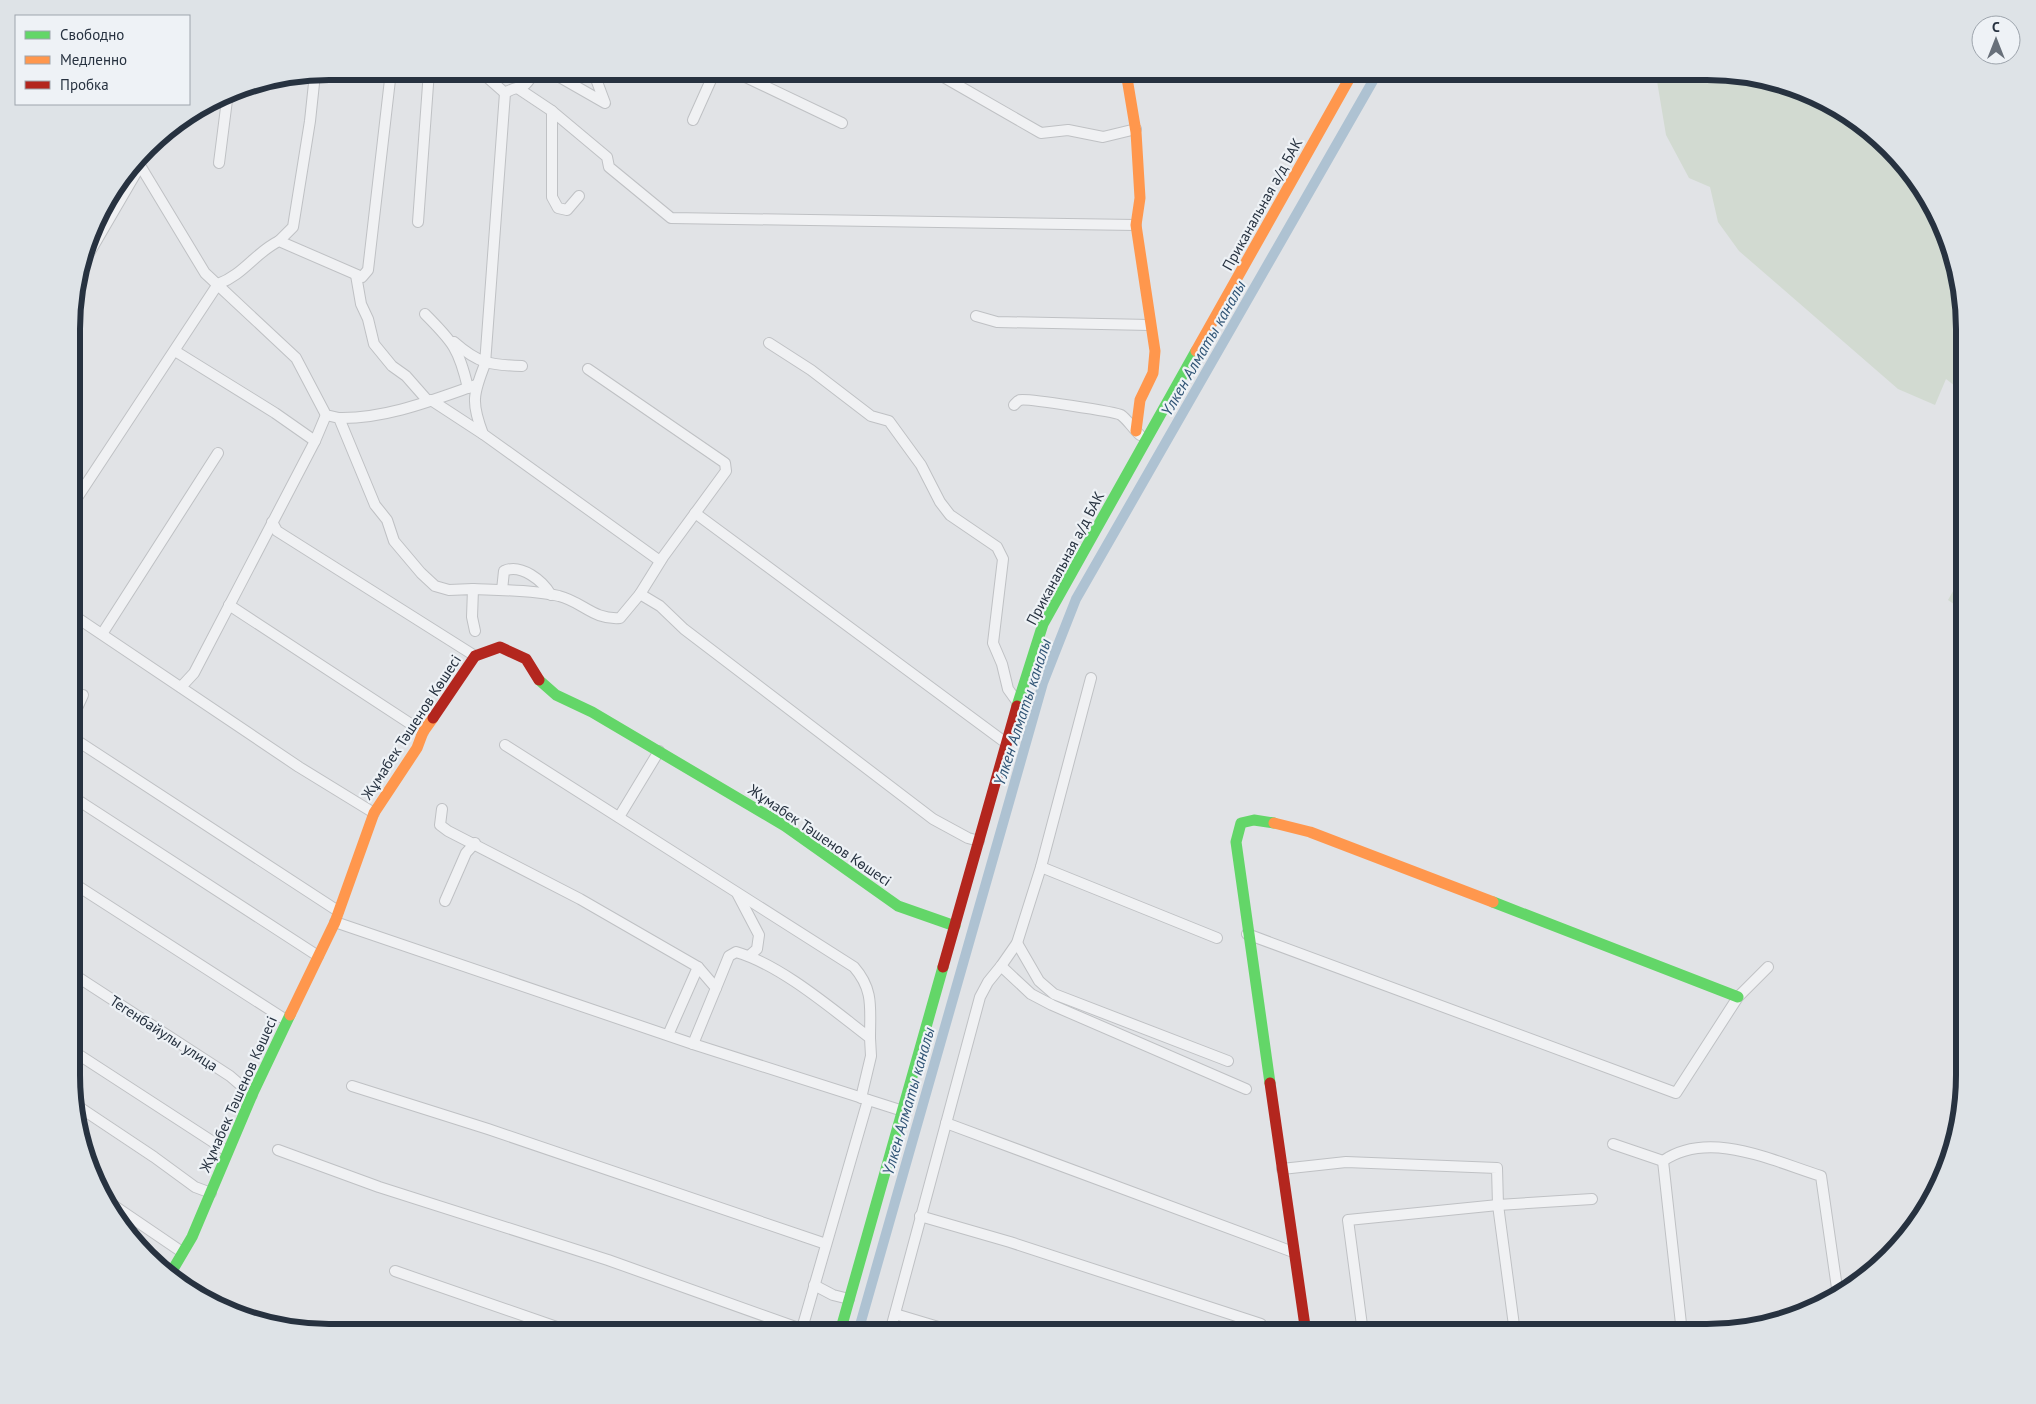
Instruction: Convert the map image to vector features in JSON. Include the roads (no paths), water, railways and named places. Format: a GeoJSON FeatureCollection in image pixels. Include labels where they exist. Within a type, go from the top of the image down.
{"type":"FeatureCollection","features":[{"type":"Feature","properties":{"kind":"street"},"geometry":{"type":"LineString","coordinates":[[279,242],[362,277],[368,270],[390,80]]}},
{"type":"Feature","properties":{"kind":"street"},"geometry":{"type":"LineString","coordinates":[[418,222],[428,80]]}},
{"type":"Feature","properties":{"kind":"street"},"geometry":{"type":"LineString","coordinates":[[490,80],[505,93]]}},
{"type":"Feature","properties":{"kind":"street"},"geometry":{"type":"LineString","coordinates":[[518,89],[530,80]]}},
{"type":"Feature","properties":{"kind":"street"},"geometry":{"type":"LineString","coordinates":[[565,80],[605,103],[596,80]]}},
{"type":"Feature","properties":{"kind":"street"},"geometry":{"type":"LineString","coordinates":[[693,120],[711,80]]}},
{"type":"Feature","properties":{"kind":"street"},"geometry":{"type":"LineString","coordinates":[[752,80],[842,123]]}},
{"type":"Feature","properties":{"kind":"street"},"geometry":{"type":"LineString","coordinates":[[947,80],[1041,133],[1068,130],[1103,137],[1136,129]]}},
{"type":"Feature","properties":{"kind":"street"},"geometry":{"type":"LineString","coordinates":[[1127,80],[1136,129],[1140,198],[1136,225],[1155,351],[1153,373],[1140,400],[1136,431]]}},
{"type":"Feature","properties":{"kind":"street","name":"Приканальная а/д БАК"},"geometry":{"type":"LineString","coordinates":[[842,1324],[1006,743],[1043,624],[1348,80]]}},
{"type":"Feature","properties":{"kind":"street"},"geometry":{"type":"LineString","coordinates":[[80,494],[218,284],[245,269],[271,245],[279,242],[293,227],[314,81]]}},
{"type":"Feature","properties":{"kind":"street"},"geometry":{"type":"LineString","coordinates":[[505,93],[512,89],[518,89],[552,111],[607,157],[609,167],[671,218],[1136,225]]}},
{"type":"Feature","properties":{"kind":"street"},"geometry":{"type":"LineString","coordinates":[[141,167],[205,273],[296,358],[326,415],[339,418],[382,414],[472,387],[485,361],[505,93]]}},
{"type":"Feature","properties":{"kind":"street"},"geometry":{"type":"LineString","coordinates":[[218,163],[227,102]]}},
{"type":"Feature","properties":{"kind":"street"},"geometry":{"type":"LineString","coordinates":[[552,111],[552,197],[558,208],[568,210],[579,196]]}},
{"type":"Feature","properties":{"kind":"street"},"geometry":{"type":"LineString","coordinates":[[97,238],[133,175]]}},
{"type":"Feature","properties":{"kind":"street"},"geometry":{"type":"LineString","coordinates":[[356,275],[361,304],[368,319],[374,344],[392,366],[406,376],[430,401],[483,434],[660,561]]}},
{"type":"Feature","properties":{"kind":"street"},"geometry":{"type":"LineString","coordinates":[[425,314],[452,340],[478,360],[490,364],[522,366]]}},
{"type":"Feature","properties":{"kind":"street"},"geometry":{"type":"LineString","coordinates":[[976,316],[997,322],[1150,325]]}},
{"type":"Feature","properties":{"kind":"street"},"geometry":{"type":"LineString","coordinates":[[452,340],[474,390],[476,417],[483,434]]}},
{"type":"Feature","properties":{"kind":"street"},"geometry":{"type":"LineString","coordinates":[[769,343],[811,370],[871,416],[889,421],[921,465],[940,502],[950,515],[997,547],[1003,559],[993,643],[1002,664],[1008,689],[1018,703]]}},
{"type":"Feature","properties":{"kind":"street"},"geometry":{"type":"LineString","coordinates":[[175,351],[275,413],[315,441]]}},
{"type":"Feature","properties":{"kind":"street"},"geometry":{"type":"LineString","coordinates":[[339,418],[376,505],[387,520],[394,541],[421,573],[435,586],[448,590],[502,590],[551,595],[576,603],[596,616],[607,619],[620,618],[640,594],[660,561],[726,471],[725,463],[588,369]]}},
{"type":"Feature","properties":{"kind":"street"},"geometry":{"type":"LineString","coordinates":[[1014,405],[1020,400],[1046,401],[1072,407],[1111,412],[1121,415],[1147,440]]}},
{"type":"Feature","properties":{"kind":"street"},"geometry":{"type":"LineString","coordinates":[[181,687],[194,673],[315,441],[326,415]]}},
{"type":"Feature","properties":{"kind":"street"},"geometry":{"type":"LineString","coordinates":[[102,634],[218,453]]}},
{"type":"Feature","properties":{"kind":"street"},"geometry":{"type":"LineString","coordinates":[[695,513],[1006,743]]}},
{"type":"Feature","properties":{"kind":"street"},"geometry":{"type":"LineString","coordinates":[[272,522],[278,531],[475,656]]}},
{"type":"Feature","properties":{"kind":"street"},"geometry":{"type":"LineString","coordinates":[[502,590],[504,571],[517,569],[540,581],[551,595]]}},
{"type":"Feature","properties":{"kind":"street"},"geometry":{"type":"LineString","coordinates":[[473,589],[472,617],[475,630]]}},
{"type":"Feature","properties":{"kind":"street"},"geometry":{"type":"LineString","coordinates":[[640,594],[660,606],[684,630],[933,819],[968,838],[979,841]]}},
{"type":"Feature","properties":{"kind":"street"},"geometry":{"type":"LineString","coordinates":[[229,606],[422,732]]}},
{"type":"Feature","properties":{"kind":"street"},"geometry":{"type":"LineString","coordinates":[[80,620],[299,767],[374,813]]}},
{"type":"Feature","properties":{"kind":"street","name":"Жұмабек Тәшенов Көшесі"},"geometry":{"type":"LineString","coordinates":[[173,1269],[192,1237],[252,1094],[337,916],[374,813],[417,748],[422,732],[475,656],[500,647],[526,659],[538,679],[556,694],[592,712],[785,826],[898,906],[955,926]]}},
{"type":"Feature","properties":{"kind":"street"},"geometry":{"type":"LineString","coordinates":[[893,1324],[980,997],[988,982],[1002,966],[1017,943],[1041,867],[1091,678]]}},
{"type":"Feature","properties":{"kind":"street"},"geometry":{"type":"LineString","coordinates":[[80,702],[83,695]]}},
{"type":"Feature","properties":{"kind":"street"},"geometry":{"type":"LineString","coordinates":[[80,743],[337,916],[693,1044],[903,1111]]}},
{"type":"Feature","properties":{"kind":"street"},"geometry":{"type":"LineString","coordinates":[[505,745],[738,895],[854,967],[865,980],[871,998],[871,1056],[865,1099],[803,1324]]}},
{"type":"Feature","properties":{"kind":"street"},"geometry":{"type":"LineString","coordinates":[[619,817],[659,751]]}},
{"type":"Feature","properties":{"kind":"street"},"geometry":{"type":"LineString","coordinates":[[80,802],[318,956]]}},
{"type":"Feature","properties":{"kind":"street"},"geometry":{"type":"LineString","coordinates":[[442,809],[440,824],[580,899],[698,967],[716,988]]}},
{"type":"Feature","properties":{"kind":"street"},"geometry":{"type":"LineString","coordinates":[[1305,1324],[1247,934],[1236,846],[1237,830],[1242,823],[1247,820],[1261,820],[1310,832],[1738,997]]}},
{"type":"Feature","properties":{"kind":"street"},"geometry":{"type":"LineString","coordinates":[[445,901],[466,853],[475,843]]}},
{"type":"Feature","properties":{"kind":"street"},"geometry":{"type":"LineString","coordinates":[[1041,867],[1216,938]]}},
{"type":"Feature","properties":{"kind":"street"},"geometry":{"type":"LineString","coordinates":[[80,888],[286,1020]]}},
{"type":"Feature","properties":{"kind":"street"},"geometry":{"type":"LineString","coordinates":[[738,895],[759,935],[757,949],[749,956]]}},
{"type":"Feature","properties":{"kind":"street"},"geometry":{"type":"LineString","coordinates":[[1247,934],[1676,1093],[1738,997],[1768,967]]}},
{"type":"Feature","properties":{"kind":"street"},"geometry":{"type":"LineString","coordinates":[[1017,943],[1039,981],[1054,994],[1228,1061]]}},
{"type":"Feature","properties":{"kind":"street"},"geometry":{"type":"LineString","coordinates":[[693,1044],[729,956],[736,952],[749,956],[796,983],[870,1038]]}},
{"type":"Feature","properties":{"kind":"street"},"geometry":{"type":"LineString","coordinates":[[1002,966],[1031,994],[1052,1006],[1246,1089]]}},
{"type":"Feature","properties":{"kind":"street"},"geometry":{"type":"LineString","coordinates":[[668,1035],[698,967]]}},
{"type":"Feature","properties":{"kind":"street","name":"Тегенбайулы улица"},"geometry":{"type":"LineString","coordinates":[[80,979],[230,1076],[252,1094]]}},
{"type":"Feature","properties":{"kind":"street"},"geometry":{"type":"LineString","coordinates":[[80,1056],[227,1151]]}},
{"type":"Feature","properties":{"kind":"street"},"geometry":{"type":"LineString","coordinates":[[352,1086],[488,1129],[826,1244]]}},
{"type":"Feature","properties":{"kind":"street"},"geometry":{"type":"LineString","coordinates":[[82,1109],[154,1157],[194,1187],[211,1193]]}},
{"type":"Feature","properties":{"kind":"street"},"geometry":{"type":"LineString","coordinates":[[946,1124],[1293,1252]]}},
{"type":"Feature","properties":{"kind":"street"},"geometry":{"type":"LineString","coordinates":[[1613,1144],[1663,1161]]}},
{"type":"Feature","properties":{"kind":"street"},"geometry":{"type":"LineString","coordinates":[[1663,1161],[1677,1151],[1715,1147],[1748,1153],[1821,1176],[1837,1288]]}},
{"type":"Feature","properties":{"kind":"street"},"geometry":{"type":"LineString","coordinates":[[278,1150],[379,1188],[608,1260],[782,1324]]}},
{"type":"Feature","properties":{"kind":"street"},"geometry":{"type":"LineString","coordinates":[[1663,1161],[1681,1324]]}},
{"type":"Feature","properties":{"kind":"street"},"geometry":{"type":"LineString","coordinates":[[1282,1169],[1346,1162],[1497,1168],[1498,1205],[1514,1324]]}},
{"type":"Feature","properties":{"kind":"street"},"geometry":{"type":"LineString","coordinates":[[1362,1324],[1348,1220],[1498,1205],[1592,1200]]}},
{"type":"Feature","properties":{"kind":"street"},"geometry":{"type":"LineString","coordinates":[[120,1210],[182,1252]]}},
{"type":"Feature","properties":{"kind":"street"},"geometry":{"type":"LineString","coordinates":[[920,1216],[1010,1242],[1261,1324]]}},
{"type":"Feature","properties":{"kind":"street"},"geometry":{"type":"LineString","coordinates":[[395,1271],[548,1324]]}},
{"type":"Feature","properties":{"kind":"street"},"geometry":{"type":"LineString","coordinates":[[814,1285],[834,1296],[849,1299]]}},
{"type":"Feature","properties":{"kind":"street"},"geometry":{"type":"LineString","coordinates":[[896,1314],[929,1324]]}},
{"type":"Feature","properties":{"kind":"waterway","name":"Үлкен Алматы каналы"},"geometry":{"type":"LineString","coordinates":[[860,1324],[1043,683],[1076,599],[1373,80]]}}]}
